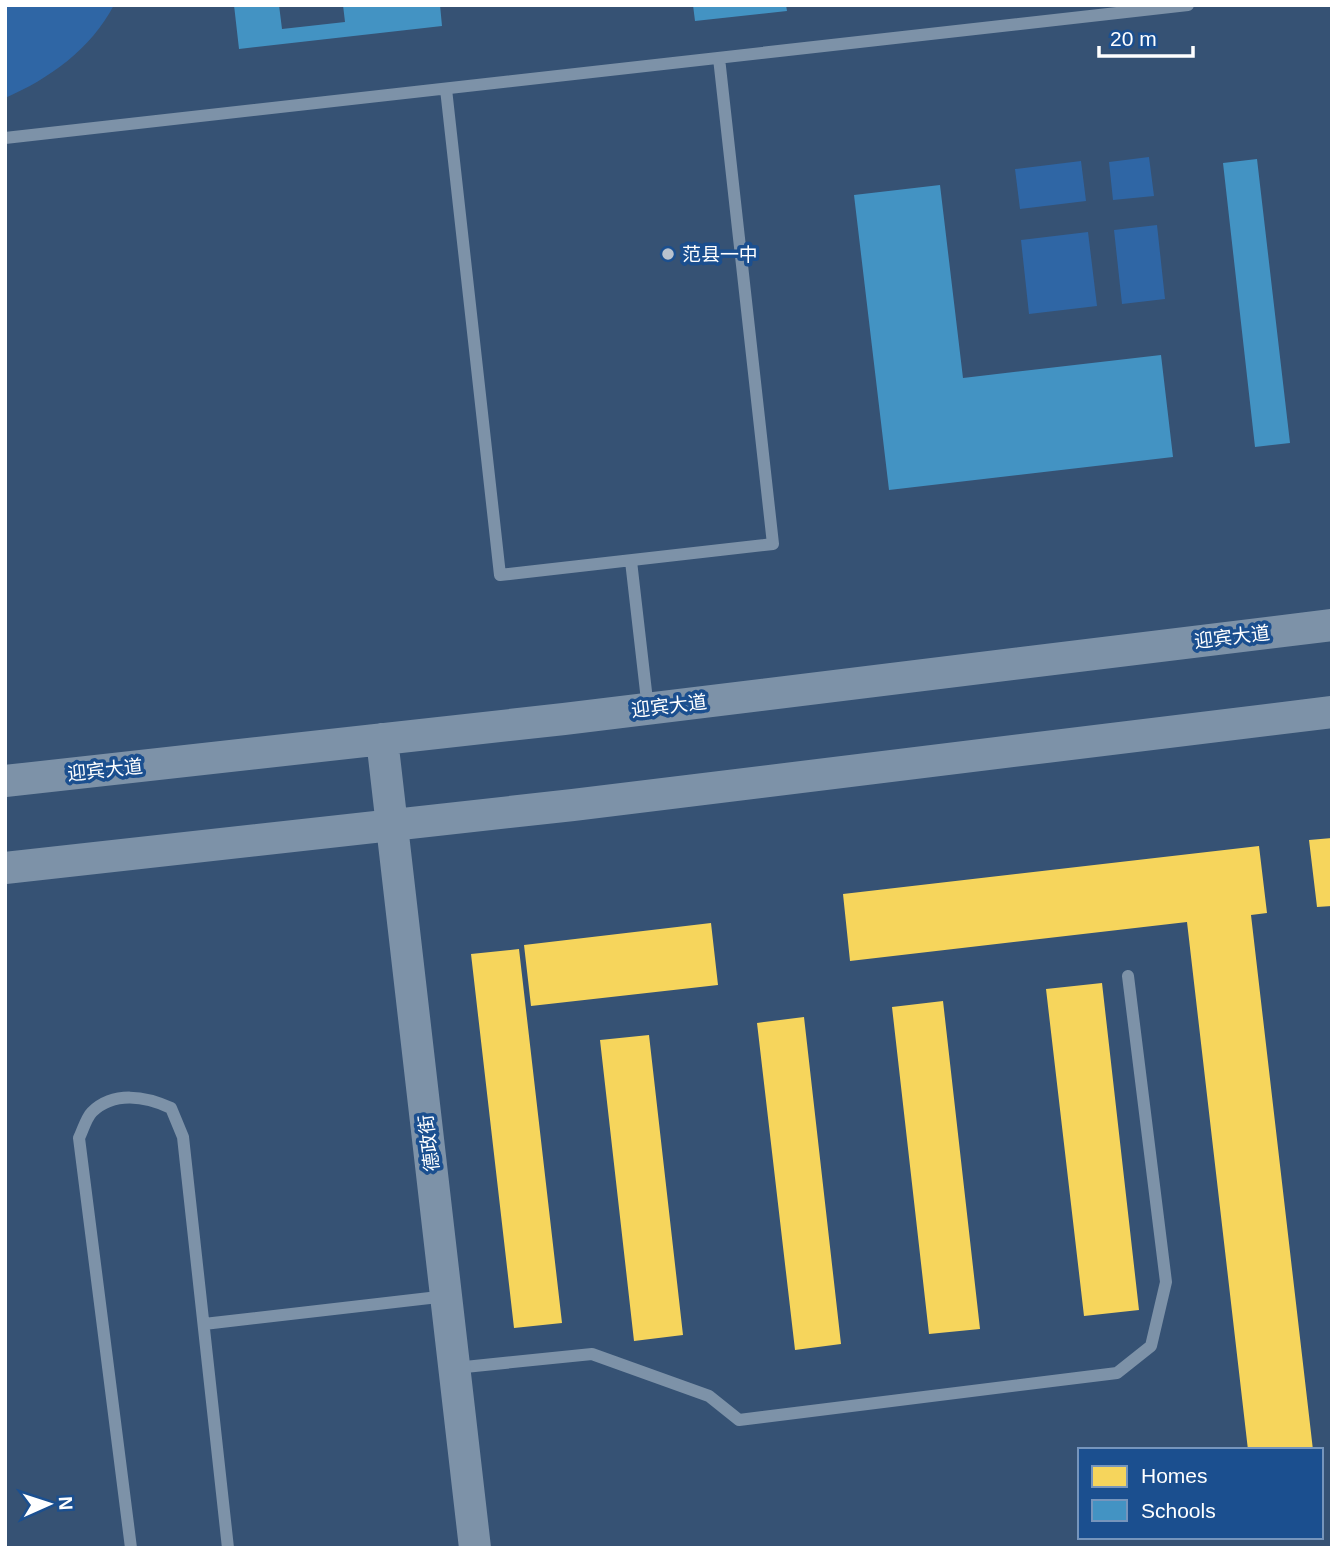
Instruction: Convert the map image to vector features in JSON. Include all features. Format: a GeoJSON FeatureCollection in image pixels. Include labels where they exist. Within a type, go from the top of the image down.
{"type":"FeatureCollection","features":[{"type":"Feature","properties":{"kind":"street","name":"迎宾大道"},"geometry":{"type":"LineString","coordinates":[[5,781],[648,709],[1332,625]]}},
{"type":"Feature","properties":{"kind":"street"},"geometry":{"type":"LineString","coordinates":[[5,868],[392,825],[1332,712]]}},
{"type":"Feature","properties":{"kind":"street","name":"德政街"},"geometry":{"type":"LineString","coordinates":[[382,739],[475,1548]]}},
{"type":"Feature","properties":{"kind":"lane"},"geometry":{"type":"LineString","coordinates":[[5,138],[1188,5]]}},
{"type":"Feature","properties":{"kind":"lane"},"geometry":{"type":"LineString","coordinates":[[446,89],[500,575],[631,561],[773,544],[719,58]]}},
{"type":"Feature","properties":{"kind":"lane"},"geometry":{"type":"LineString","coordinates":[[631,561],[648,709]]}},
{"type":"Feature","properties":{"kind":"lane"},"geometry":{"type":"LineString","coordinates":[[454,1368],[592,1354],[709,1396],[739,1420],[1117,1373],[1150,1346],[1166,1282],[1128,976]]}},
{"type":"Feature","properties":{"kind":"lane"},"geometry":{"type":"LineString","coordinates":[[131,1548],[79,1138],[90,1114],[107,1102],[124,1097],[158,1102],[170,1108],[183,1137],[229,1548]]}},
{"type":"Feature","properties":{"kind":"lane"},"geometry":{"type":"LineString","coordinates":[[204,1324],[446,1296]]}},
{"type":"Feature","properties":{"kind":"shaded area"},"geometry":{"type":"Polygon","coordinates":[[[5,5],[114,5],[105,21],[67,61],[37,82],[5,98],[5,5]]]}},
{"type":"Feature","properties":{"kind":"shaded area"},"geometry":{"type":"Polygon","coordinates":[[[1149,157],[1154,196],[1113,200],[1109,162],[1149,157]]]}},
{"type":"Feature","properties":{"kind":"shaded area"},"geometry":{"type":"Polygon","coordinates":[[[1081,161],[1086,201],[1020,209],[1015,169],[1081,161]]]}},
{"type":"Feature","properties":{"kind":"shaded area"},"geometry":{"type":"Polygon","coordinates":[[[1157,225],[1165,299],[1122,304],[1114,230],[1157,225]]]}},
{"type":"Feature","properties":{"kind":"shaded area"},"geometry":{"type":"Polygon","coordinates":[[[1088,232],[1097,306],[1029,314],[1021,240],[1088,232]]]}},
{"type":"Feature","properties":{"kind":"building: Homes"},"geometry":{"type":"Polygon","coordinates":[[[1332,838],[1332,906],[1317,907],[1309,840],[1332,838]]]}},
{"type":"Feature","properties":{"kind":"building: Homes"},"geometry":{"type":"Polygon","coordinates":[[[1259,846],[1267,913],[1251,915],[1313,1448],[1248,1448],[1187,922],[850,961],[843,894],[1259,846]]]}},
{"type":"Feature","properties":{"kind":"building: Homes"},"geometry":{"type":"Polygon","coordinates":[[[711,923],[718,985],[531,1006],[524,945],[711,923]]]}},
{"type":"Feature","properties":{"kind":"building: Homes"},"geometry":{"type":"Polygon","coordinates":[[[519,949],[562,1323],[514,1328],[471,954],[519,949]]]}},
{"type":"Feature","properties":{"kind":"building: Homes"},"geometry":{"type":"Polygon","coordinates":[[[1102,983],[1139,1310],[1084,1316],[1046,989],[1102,983]]]}},
{"type":"Feature","properties":{"kind":"building: Homes"},"geometry":{"type":"Polygon","coordinates":[[[943,1001],[980,1329],[929,1334],[892,1007],[943,1001]]]}},
{"type":"Feature","properties":{"kind":"building: Homes"},"geometry":{"type":"Polygon","coordinates":[[[804,1017],[841,1344],[795,1350],[757,1023],[804,1017]]]}},
{"type":"Feature","properties":{"kind":"building: Homes"},"geometry":{"type":"Polygon","coordinates":[[[649,1035],[683,1335],[634,1341],[600,1040],[649,1035]]]}},
{"type":"Feature","properties":{"kind":"building: Schools"},"geometry":{"type":"Polygon","coordinates":[[[234,5],[279,5],[282,29],[345,22],[343,5],[440,5],[442,26],[239,49],[234,5]]]}},
{"type":"Feature","properties":{"kind":"building: Schools"},"geometry":{"type":"Polygon","coordinates":[[[693,5],[786,5],[787,11],[695,21],[693,5]]]}},
{"type":"Feature","properties":{"kind":"building: Schools"},"geometry":{"type":"Polygon","coordinates":[[[1257,159],[1290,443],[1255,447],[1223,163],[1257,159]]]}},
{"type":"Feature","properties":{"kind":"building: Schools"},"geometry":{"type":"Polygon","coordinates":[[[940,185],[963,378],[1161,355],[1173,457],[889,490],[854,195],[940,185]]]}},
{"type":"Feature","properties":{"kind":"place","name":"范县一中"},"geometry":{"type":"Point","coordinates":[668,254]}}]}
